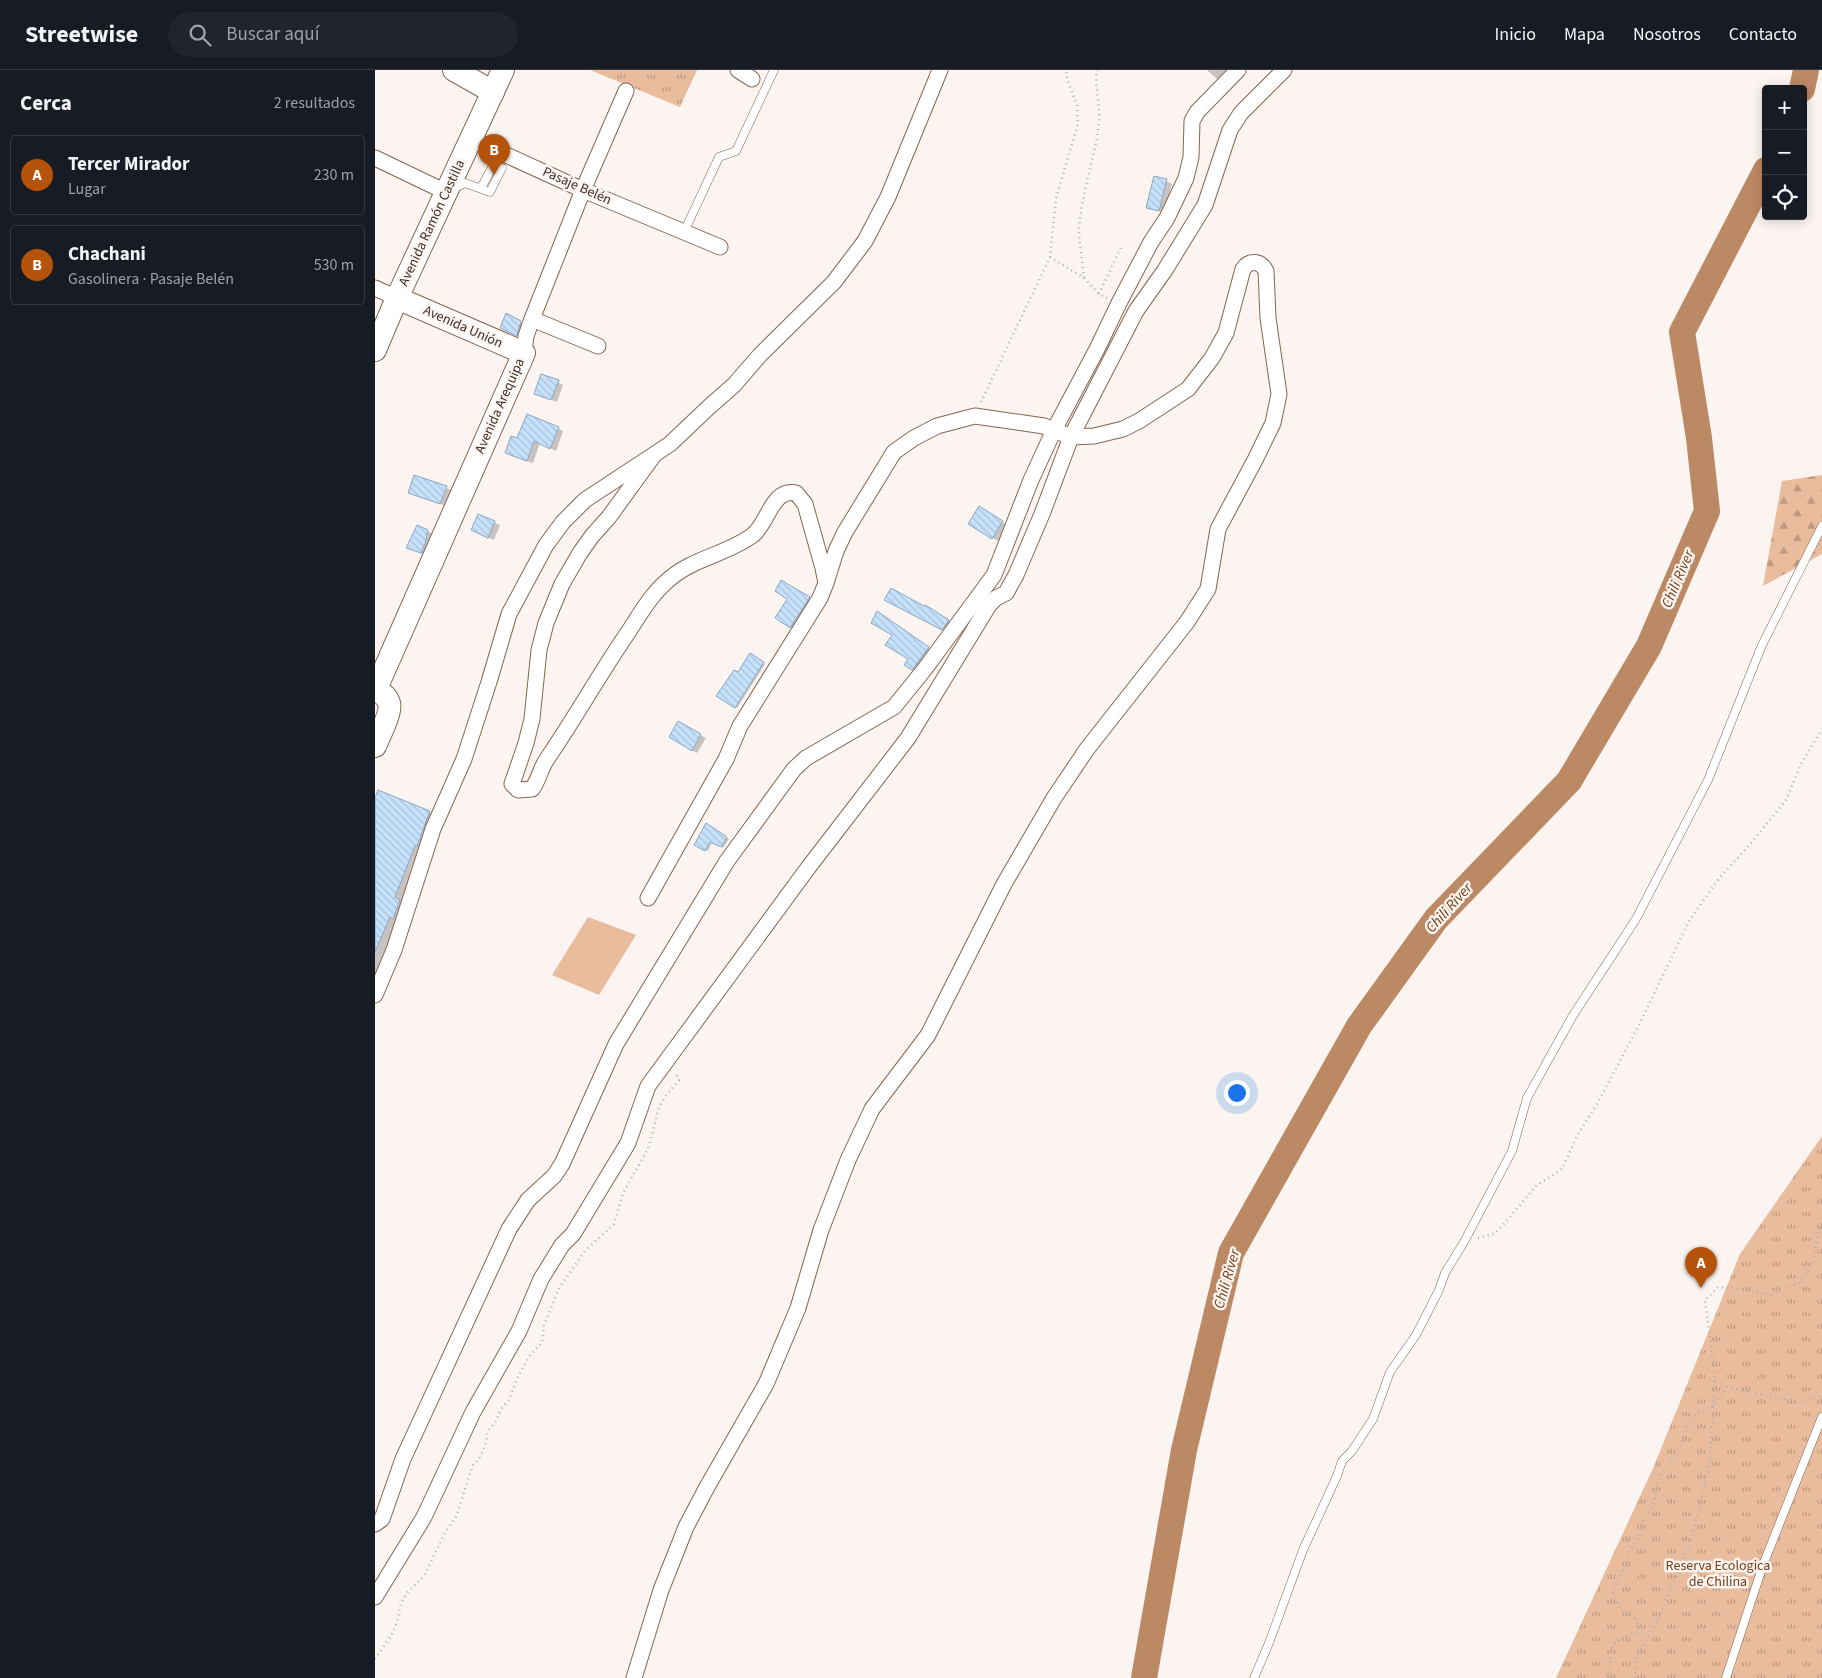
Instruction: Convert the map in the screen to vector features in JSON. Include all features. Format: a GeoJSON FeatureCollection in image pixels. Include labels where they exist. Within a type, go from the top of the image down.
{"type":"FeatureCollection","features":[{"type":"Feature","properties":{"kind":"main road"},"geometry":{"type":"LineString","coordinates":[[454,70],[493,92]]}},
{"type":"Feature","properties":{"kind":"main road","name":"Avenida Ramón Castilla"},"geometry":{"type":"LineString","coordinates":[[375,350],[397,298],[503,70]]}},
{"type":"Feature","properties":{"kind":"main road","name":"Avenida Unión"},"geometry":{"type":"LineString","coordinates":[[397,298],[524,353]]}},
{"type":"Feature","properties":{"kind":"main road","name":"Avenida Arequipa"},"geometry":{"type":"LineString","coordinates":[[375,746],[390,708],[389,702],[384,695],[375,689],[524,353]]}},
{"type":"Feature","properties":{"kind":"street"},"geometry":{"type":"LineString","coordinates":[[737,70],[752,79]]}},
{"type":"Feature","properties":{"kind":"street"},"geometry":{"type":"LineString","coordinates":[[375,995],[394,950],[433,829],[464,759],[509,614],[546,545],[563,522],[585,500],[670,444],[734,386],[760,355],[834,282],[865,241],[887,197],[940,70]]}},
{"type":"Feature","properties":{"kind":"street"},"geometry":{"type":"LineString","coordinates":[[375,1524],[382,1519],[403,1459],[512,1224],[528,1200],[554,1176],[562,1164],[616,1044],[727,861],[794,769],[806,758],[894,707],[924,670],[994,575],[1031,480],[1054,430],[1151,242],[1167,218],[1186,178],[1191,157],[1192,121],[1197,112],[1238,70]]}},
{"type":"Feature","properties":{"kind":"street"},"geometry":{"type":"LineString","coordinates":[[375,1597],[424,1517],[473,1412],[519,1332],[541,1280],[562,1245],[573,1234],[628,1142],[648,1086],[907,738],[989,606],[996,598],[1006,592],[1016,575],[1042,514],[1071,437],[1136,311],[1165,270],[1205,205],[1230,130],[1241,114],[1285,70]]}},
{"type":"Feature","properties":{"kind":"street","name":"Avenida Arequipa"},"geometry":{"type":"LineString","coordinates":[[524,353],[526,336],[532,320],[583,190],[626,92]]}},
{"type":"Feature","properties":{"kind":"street","name":"Pasaje Belén"},"geometry":{"type":"LineString","coordinates":[[471,139],[493,156],[583,190],[720,247]]}},
{"type":"Feature","properties":{"kind":"street"},"geometry":{"type":"LineString","coordinates":[[375,158],[446,192]]}},
{"type":"Feature","properties":{"kind":"street"},"geometry":{"type":"LineString","coordinates":[[634,1678],[661,1590],[686,1527],[766,1384],[799,1308],[824,1222],[848,1160],[872,1109],[928,1034],[1004,884],[1054,798],[1087,749],[1187,622],[1208,589],[1218,529],[1273,423],[1279,394],[1268,318],[1266,271],[1261,264],[1253,262],[1243,269],[1227,333],[1212,358],[1188,389],[1139,421],[1123,429],[1094,436],[1071,437],[1044,426],[975,416],[937,426],[914,438],[894,452],[835,551],[820,598],[740,726],[725,759],[648,898]]}},
{"type":"Feature","properties":{"kind":"street","name":"Avenida Unión"},"geometry":{"type":"LineString","coordinates":[[375,288],[397,298]]}},
{"type":"Feature","properties":{"kind":"street"},"geometry":{"type":"LineString","coordinates":[[532,320],[598,346]]}},
{"type":"Feature","properties":{"kind":"street"},"geometry":{"type":"LineString","coordinates":[[654,455],[609,517],[592,536],[562,584],[547,622],[539,650],[532,720],[511,784],[518,790],[531,789],[537,782],[545,762],[565,734],[612,656],[641,612],[664,583],[678,571],[739,543],[752,535],[760,529],[777,499],[784,494],[796,493],[805,504],[826,583]]}},
{"type":"Feature","properties":{"kind":"lane"},"geometry":{"type":"LineString","coordinates":[[683,232],[719,157],[736,151],[774,70]]}},
{"type":"Feature","properties":{"kind":"lane"},"geometry":{"type":"LineString","coordinates":[[446,192],[465,183],[490,192],[502,168],[493,156]]}},
{"type":"Feature","properties":{"kind":"lane"},"geometry":{"type":"LineString","coordinates":[[1254,1678],[1303,1550],[1342,1461],[1352,1451],[1373,1419],[1390,1372],[1416,1335],[1439,1290],[1445,1272],[1464,1242],[1512,1151],[1527,1098],[1572,1017],[1636,919],[1708,780],[1762,644],[1822,526]]}},
{"type":"Feature","properties":{"kind":"lane"},"geometry":{"type":"LineString","coordinates":[[1726,1678],[1763,1565],[1822,1417]]}},
{"type":"Feature","properties":{"kind":"path"},"geometry":{"type":"LineString","coordinates":[[975,416],[1050,257],[1056,198],[1078,124],[1077,104],[1066,74],[1067,70]]}},
{"type":"Feature","properties":{"kind":"path"},"geometry":{"type":"LineString","coordinates":[[1084,278],[1079,236],[1097,136],[1099,116],[1095,80],[1097,70]]}},
{"type":"Feature","properties":{"kind":"path"},"geometry":{"type":"LineString","coordinates":[[1099,294],[1122,245]]}},
{"type":"Feature","properties":{"kind":"path"},"geometry":{"type":"LineString","coordinates":[[1050,257],[1084,278],[1099,294],[1119,303]]}},
{"type":"Feature","properties":{"kind":"path"},"geometry":{"type":"LineString","coordinates":[[1464,1242],[1497,1232],[1537,1185],[1562,1169],[1578,1134],[1597,1104],[1640,1023],[1689,921],[1720,877],[1746,849],[1786,800],[1802,762],[1822,729]]}},
{"type":"Feature","properties":{"kind":"path"},"geometry":{"type":"LineString","coordinates":[[375,1659],[391,1636],[397,1622],[401,1603],[408,1592],[424,1576],[445,1533],[457,1514],[473,1465],[479,1459],[485,1446],[488,1431],[496,1421],[501,1409],[509,1400],[519,1374],[531,1354],[542,1343],[544,1326],[559,1288],[585,1251],[614,1224],[623,1192],[648,1149],[659,1107],[679,1080],[668,1059]]}},
{"type":"Feature","properties":{"kind":"path"},"geometry":{"type":"LineString","coordinates":[[1635,1678],[1637,1659],[1659,1618],[1691,1541],[1710,1464],[1715,1374],[1705,1300],[1718,1287],[1745,1289],[1771,1295],[1799,1283],[1813,1262],[1822,1218]]}},
{"type":"Feature","properties":{"kind":"path"},"geometry":{"type":"LineString","coordinates":[[1609,1678],[1611,1652],[1614,1642],[1637,1632],[1639,1626],[1635,1619],[1619,1608],[1613,1593],[1617,1581],[1625,1570],[1629,1552],[1641,1534],[1643,1520],[1654,1502],[1659,1476],[1680,1448],[1688,1422],[1697,1413],[1713,1406],[1727,1387],[1795,1402],[1822,1396]]}},
{"type":"Feature","properties":{"kind":"green space"},"geometry":{"type":"Polygon","coordinates":[[[590,70],[697,70],[680,107],[590,70]]]}},
{"type":"Feature","properties":{"kind":"green space"},"geometry":{"type":"Polygon","coordinates":[[[1822,475],[1822,554],[1763,586],[1782,481],[1822,475]]]}},
{"type":"Feature","properties":{"kind":"green space"},"geometry":{"type":"Polygon","coordinates":[[[588,917],[636,935],[599,995],[552,975],[588,917]]]}},
{"type":"Feature","properties":{"kind":"green space","name":"Reserva Ecologica de Chilina"},"geometry":{"type":"Polygon","coordinates":[[[1822,1136],[1822,1678],[1556,1678],[1654,1466],[1740,1254],[1822,1136]]]}},
{"type":"Feature","properties":{"kind":"building"},"geometry":{"type":"Polygon","coordinates":[[[1154,176],[1167,179],[1159,211],[1146,208],[1154,176]]]}},
{"type":"Feature","properties":{"kind":"building"},"geometry":{"type":"Polygon","coordinates":[[[506,313],[521,321],[517,336],[500,328],[506,313]]]}},
{"type":"Feature","properties":{"kind":"building"},"geometry":{"type":"Polygon","coordinates":[[[541,374],[559,380],[551,400],[534,394],[541,374]]]}},
{"type":"Feature","properties":{"kind":"building"},"geometry":{"type":"Polygon","coordinates":[[[527,414],[559,427],[550,449],[534,441],[527,461],[505,453],[511,436],[517,438],[527,414]]]}},
{"type":"Feature","properties":{"kind":"building"},"geometry":{"type":"Polygon","coordinates":[[[414,475],[447,486],[440,504],[408,493],[414,475]]]}},
{"type":"Feature","properties":{"kind":"building"},"geometry":{"type":"Polygon","coordinates":[[[979,506],[1003,521],[992,539],[968,524],[979,506]]]}},
{"type":"Feature","properties":{"kind":"building"},"geometry":{"type":"Polygon","coordinates":[[[478,514],[495,521],[488,538],[471,530],[478,514]]]}},
{"type":"Feature","properties":{"kind":"building"},"geometry":{"type":"Polygon","coordinates":[[[417,525],[428,530],[421,553],[406,548],[417,525]]]}},
{"type":"Feature","properties":{"kind":"building"},"geometry":{"type":"Polygon","coordinates":[[[781,580],[810,597],[790,628],[775,618],[787,599],[775,591],[781,580]]]}},
{"type":"Feature","properties":{"kind":"building"},"geometry":{"type":"Polygon","coordinates":[[[891,588],[925,605],[949,620],[942,630],[884,600],[891,588]]]}},
{"type":"Feature","properties":{"kind":"building"},"geometry":{"type":"Polygon","coordinates":[[[877,611],[929,647],[912,670],[904,665],[908,659],[885,645],[892,635],[871,623],[877,611]]]}},
{"type":"Feature","properties":{"kind":"building"},"geometry":{"type":"Polygon","coordinates":[[[750,653],[764,662],[735,708],[716,696],[734,670],[738,672],[750,653]]]}},
{"type":"Feature","properties":{"kind":"building"},"geometry":{"type":"Polygon","coordinates":[[[678,721],[701,734],[692,751],[669,737],[678,721]]]}},
{"type":"Feature","properties":{"kind":"building"},"geometry":{"type":"Polygon","coordinates":[[[378,790],[430,811],[395,897],[400,900],[393,919],[390,917],[375,952],[375,798],[378,790]]]}},
{"type":"Feature","properties":{"kind":"building"},"geometry":{"type":"Polygon","coordinates":[[[706,823],[727,837],[721,847],[710,842],[705,851],[694,845],[706,823]]]}},
{"type":"Feature","properties":{"kind":"waterway","name":"Chili River"},"geometry":{"type":"LineString","coordinates":[[1803,85],[1806,70]]}},
{"type":"Feature","properties":{"kind":"waterway","name":"Chili River"},"geometry":{"type":"LineString","coordinates":[[1144,1678],[1184,1450],[1231,1253],[1359,1026],[1436,919],[1569,781],[1649,646],[1707,511],[1699,438],[1682,332],[1763,175]]}},
{"type":"Feature","properties":{"kind":"place","name":"Chachani"},"geometry":{"type":"Point","coordinates":[494,175]}},
{"type":"Feature","properties":{"kind":"place","name":"Tercer Mirador"},"geometry":{"type":"Point","coordinates":[1701,1288]}}]}
